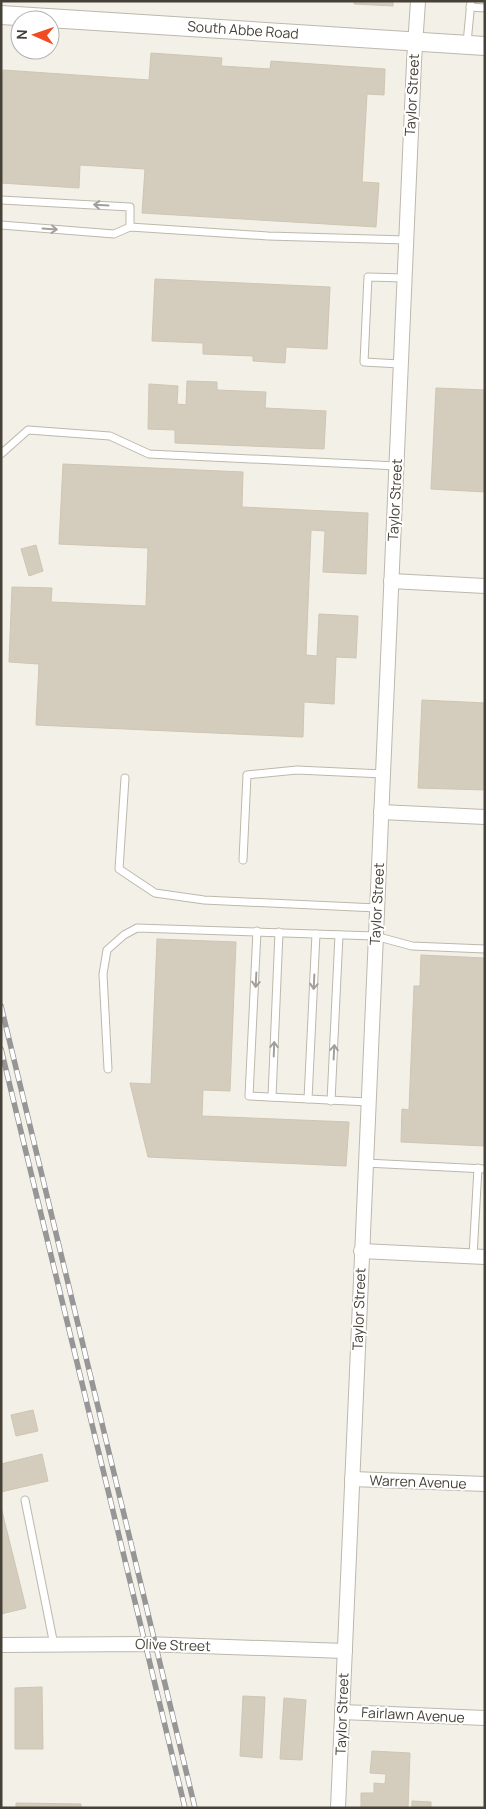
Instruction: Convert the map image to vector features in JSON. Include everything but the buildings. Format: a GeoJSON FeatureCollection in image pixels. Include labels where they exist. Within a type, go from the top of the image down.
{"type":"FeatureCollection","features":[{"type":"Feature","properties":{"kind":"street","name":"Taylor Street"},"geometry":{"type":"LineString","coordinates":[[338,1808],[400,364],[418,1]]}},
{"type":"Feature","properties":{"kind":"street","name":"South Abbe Road"},"geometry":{"type":"LineString","coordinates":[[1,15],[485,46]]}},
{"type":"Feature","properties":{"kind":"street"},"geometry":{"type":"LineString","coordinates":[[391,581],[485,586]]}},
{"type":"Feature","properties":{"kind":"street"},"geometry":{"type":"LineString","coordinates":[[381,812],[485,817]]}},
{"type":"Feature","properties":{"kind":"street"},"geometry":{"type":"LineString","coordinates":[[361,1251],[479,1256]]}},
{"type":"Feature","properties":{"kind":"street","name":"Warren Avenue"},"geometry":{"type":"LineString","coordinates":[[352,1479],[485,1484]]}},
{"type":"Feature","properties":{"kind":"street","name":"Olive Street"},"geometry":{"type":"LineString","coordinates":[[1,1645],[145,1644],[345,1650]]}},
{"type":"Feature","properties":{"kind":"street","name":"Fairlawn Avenue"},"geometry":{"type":"LineString","coordinates":[[342,1712],[485,1718]]}},
{"type":"Feature","properties":{"kind":"lane"},"geometry":{"type":"LineString","coordinates":[[467,45],[470,4],[485,8]]}},
{"type":"Feature","properties":{"kind":"lane"},"geometry":{"type":"LineString","coordinates":[[1,200],[130,207],[130,227]]}},
{"type":"Feature","properties":{"kind":"lane"},"geometry":{"type":"LineString","coordinates":[[1,225],[114,234],[130,227],[268,236],[406,240]]}},
{"type":"Feature","properties":{"kind":"lane"},"geometry":{"type":"LineString","coordinates":[[400,364],[364,362],[368,277],[404,278]]}},
{"type":"Feature","properties":{"kind":"lane"},"geometry":{"type":"LineString","coordinates":[[1,454],[28,430],[110,436],[149,454],[397,466]]}},
{"type":"Feature","properties":{"kind":"lane"},"geometry":{"type":"LineString","coordinates":[[243,860],[247,775],[297,770],[383,774]]}},
{"type":"Feature","properties":{"kind":"lane"},"geometry":{"type":"LineString","coordinates":[[125,778],[119,869],[155,893],[204,900],[377,908]]}},
{"type":"Feature","properties":{"kind":"lane"},"geometry":{"type":"LineString","coordinates":[[108,1069],[103,974],[107,950],[124,935],[137,928],[375,936],[412,946],[485,949]]}},
{"type":"Feature","properties":{"kind":"lane"},"geometry":{"type":"LineString","coordinates":[[257,931],[249,1096],[368,1102]]}},
{"type":"Feature","properties":{"kind":"lane"},"geometry":{"type":"LineString","coordinates":[[272,1097],[279,932]]}},
{"type":"Feature","properties":{"kind":"lane"},"geometry":{"type":"LineString","coordinates":[[308,1099],[316,934]]}},
{"type":"Feature","properties":{"kind":"lane"},"geometry":{"type":"LineString","coordinates":[[331,1100],[339,935]]}},
{"type":"Feature","properties":{"kind":"lane"},"geometry":{"type":"LineString","coordinates":[[365,1163],[481,1169],[479,1256]]}},
{"type":"Feature","properties":{"kind":"lane"},"geometry":{"type":"LineString","coordinates":[[25,1500],[54,1645]]}},
{"type":"Feature","properties":{"kind":"railway"},"geometry":{"type":"LineString","coordinates":[[1,1006],[195,1808]]}},
{"type":"Feature","properties":{"kind":"railway"},"geometry":{"type":"LineString","coordinates":[[1,1049],[185,1808]]}}]}
